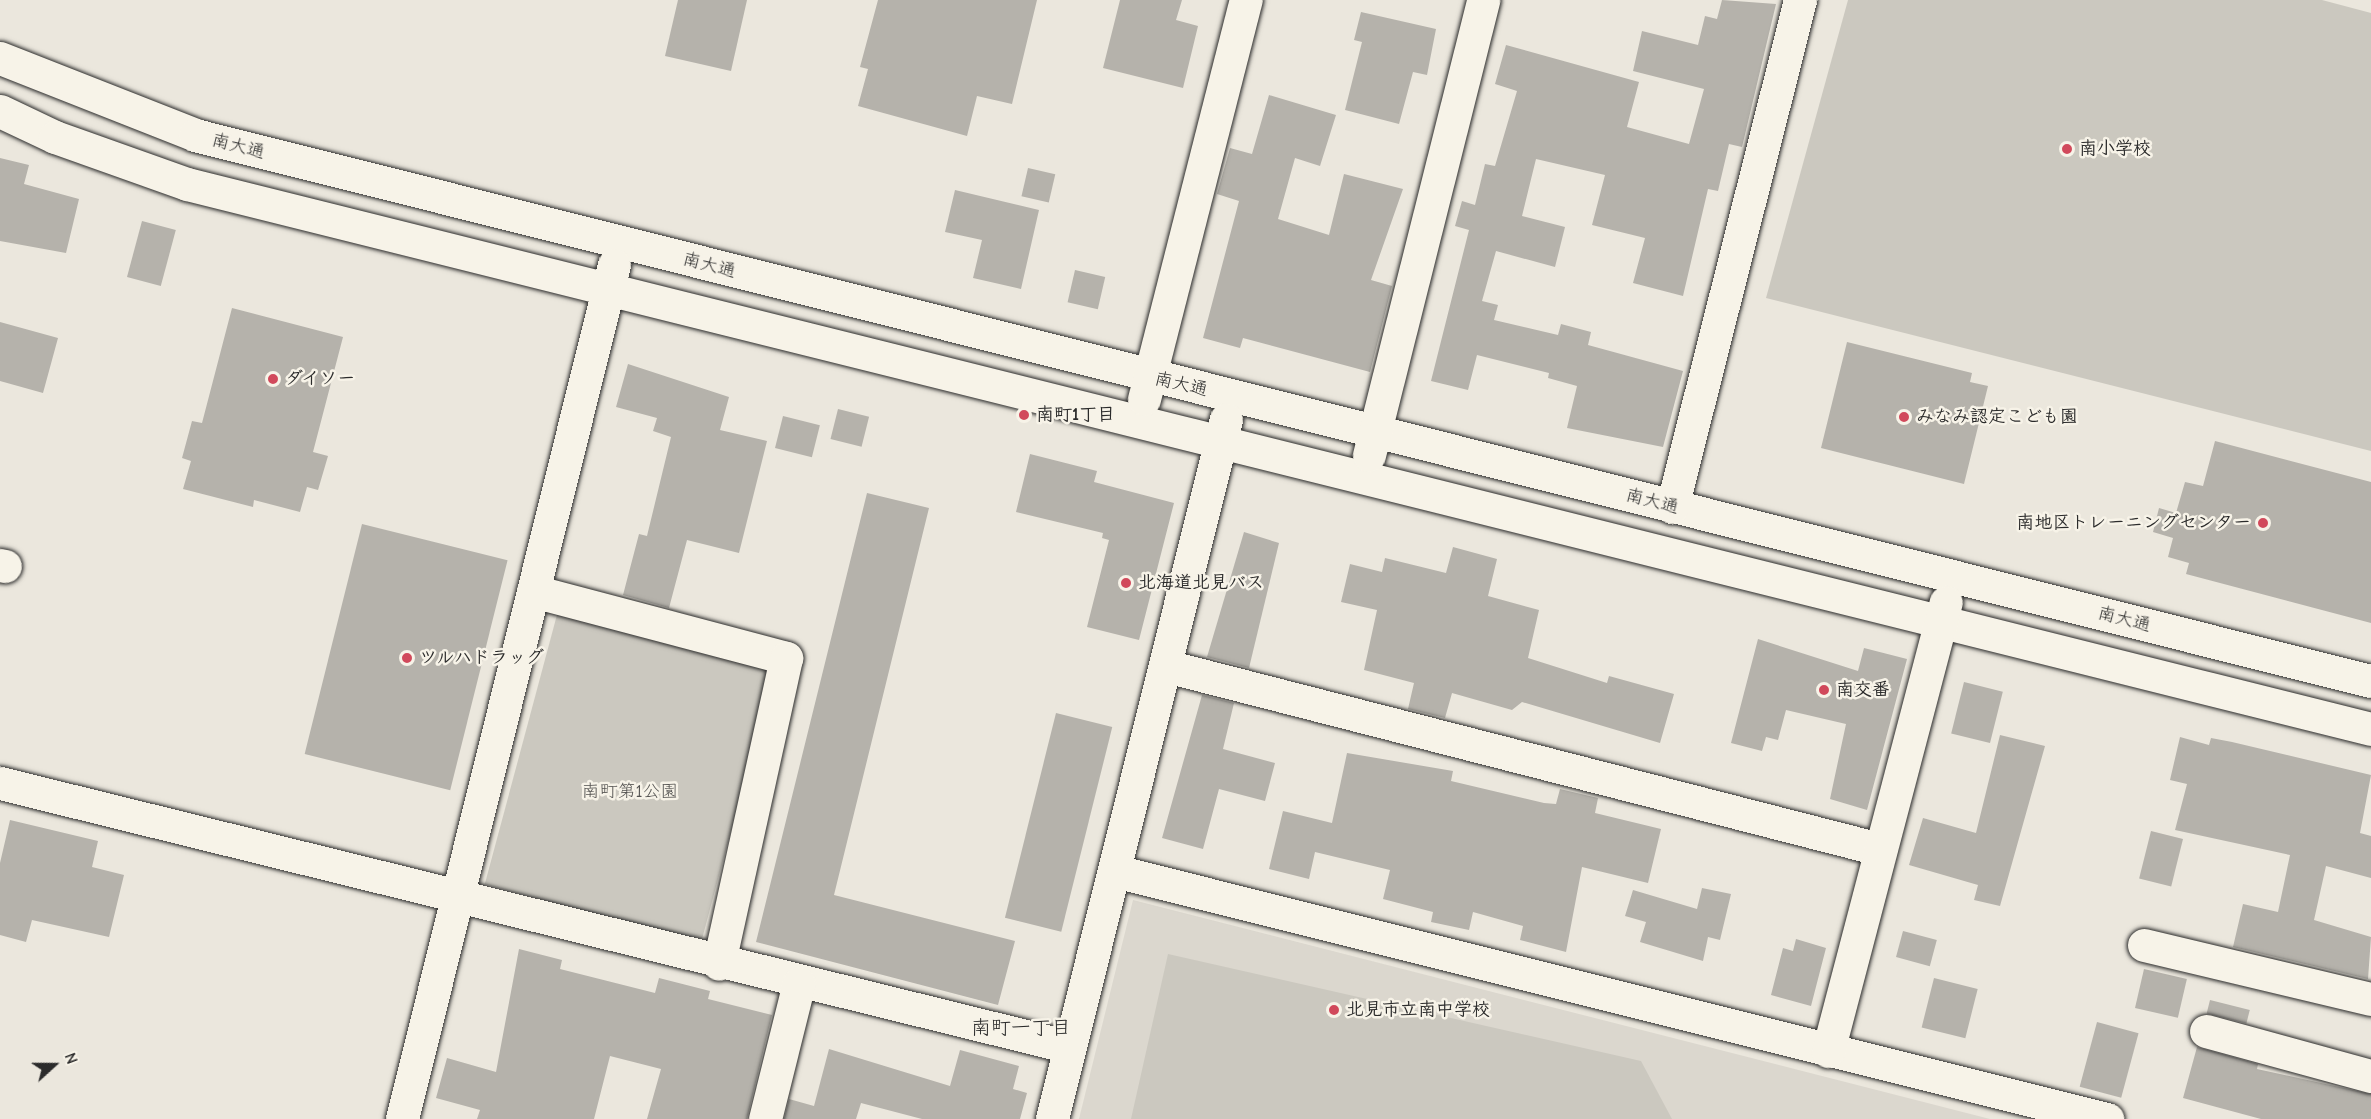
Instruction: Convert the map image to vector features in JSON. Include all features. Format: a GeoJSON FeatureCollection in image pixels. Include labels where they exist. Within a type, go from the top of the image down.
{"type":"FeatureCollection","features":[{"type":"Feature","properties":{"kind":"street"},"geometry":{"type":"LineString","coordinates":[[1138,419],[1246,0]]}},
{"type":"Feature","properties":{"kind":"street"},"geometry":{"type":"LineString","coordinates":[[1364,477],[1483,0]]}},
{"type":"Feature","properties":{"kind":"street"},"geometry":{"type":"LineString","coordinates":[[1672,507],[1800,0]]}},
{"type":"Feature","properties":{"kind":"street","name":"南大通"},"geometry":{"type":"LineString","coordinates":[[0,58],[195,135],[1374,434],[2371,681]]}},
{"type":"Feature","properties":{"kind":"street"},"geometry":{"type":"LineString","coordinates":[[0,111],[55,137],[187,184],[1138,419],[2371,729]]}},
{"type":"Feature","properties":{"kind":"street"},"geometry":{"type":"LineString","coordinates":[[402,1119],[619,243]]}},
{"type":"Feature","properties":{"kind":"street"},"geometry":{"type":"LineString","coordinates":[[1052,1119],[1232,397]]}},
{"type":"Feature","properties":{"kind":"street"},"geometry":{"type":"LineString","coordinates":[[1828,1051],[1952,577]]}},
{"type":"Feature","properties":{"kind":"street"},"geometry":{"type":"LineString","coordinates":[[533,591],[786,658],[719,964]]}},
{"type":"Feature","properties":{"kind":"street"},"geometry":{"type":"LineString","coordinates":[[1166,666],[1879,849]]}},
{"type":"Feature","properties":{"kind":"street"},"geometry":{"type":"LineString","coordinates":[[0,783],[719,964],[1070,1047]]}},
{"type":"Feature","properties":{"kind":"street"},"geometry":{"type":"LineString","coordinates":[[1114,871],[1828,1051],[2023,1109],[2107,1119]]}},
{"type":"Feature","properties":{"kind":"street"},"geometry":{"type":"LineString","coordinates":[[2145,945],[2371,999]]}},
{"type":"Feature","properties":{"kind":"street"},"geometry":{"type":"LineString","coordinates":[[765,1119],[799,983]]}},
{"type":"Feature","properties":{"kind":"street"},"geometry":{"type":"LineString","coordinates":[[2206,1031],[2371,1076]]}},
{"type":"Feature","properties":{"kind":"shaded area","name":"北見市立南中学校"},"geometry":{"type":"Polygon","coordinates":[[[1133,900],[1990,1119],[1079,1119],[1133,900]]]}},
{"type":"Feature","properties":{"kind":"green space","name":"南小学校"},"geometry":{"type":"Polygon","coordinates":[[[1848,0],[2322,0],[2371,13],[2371,451],[1766,298],[1848,0]]]}},
{"type":"Feature","properties":{"kind":"green space","name":"南町第1公園"},"geometry":{"type":"Polygon","coordinates":[[[558,611],[774,669],[701,942],[485,884],[558,611]]]}},
{"type":"Feature","properties":{"kind":"green space"},"geometry":{"type":"Polygon","coordinates":[[[1168,954],[1641,1061],[1672,1119],[1131,1119],[1168,954]]]}},
{"type":"Feature","properties":{"kind":"building"},"geometry":{"type":"Polygon","coordinates":[[[678,0],[747,0],[731,71],[665,56],[678,0]]]}},
{"type":"Feature","properties":{"kind":"building"},"geometry":{"type":"Polygon","coordinates":[[[878,0],[1037,0],[1012,104],[977,96],[967,136],[858,106],[868,69],[860,67],[878,0]]]}},
{"type":"Feature","properties":{"kind":"building"},"geometry":{"type":"Polygon","coordinates":[[[1120,0],[1182,0],[1176,20],[1198,26],[1183,88],[1103,68],[1120,0]]]}},
{"type":"Feature","properties":{"kind":"building"},"geometry":{"type":"Polygon","coordinates":[[[1722,0],[1776,4],[1742,147],[1729,144],[1718,191],[1708,189],[1683,296],[1633,283],[1645,238],[1592,225],[1605,175],[1536,159],[1522,216],[1565,227],[1555,267],[1496,251],[1482,301],[1498,305],[1494,320],[1558,335],[1561,324],[1591,332],[1588,345],[1683,371],[1663,447],[1567,428],[1577,386],[1548,378],[1549,373],[1477,355],[1468,390],[1431,381],[1469,230],[1455,226],[1462,201],[1475,205],[1485,164],[1495,166],[1517,91],[1495,84],[1506,45],[1639,82],[1627,127],[1689,144],[1704,89],[1633,71],[1642,31],[1698,45],[1705,16],[1717,19],[1722,0]]]}},
{"type":"Feature","properties":{"kind":"building"},"geometry":{"type":"Polygon","coordinates":[[[1361,12],[1436,29],[1427,75],[1413,72],[1399,124],[1345,110],[1362,42],[1354,40],[1361,12]]]}},
{"type":"Feature","properties":{"kind":"building"},"geometry":{"type":"Polygon","coordinates":[[[1269,95],[1336,115],[1320,166],[1295,158],[1278,219],[1329,235],[1344,174],[1403,189],[1371,280],[1392,286],[1370,372],[1243,338],[1240,348],[1203,338],[1239,201],[1217,194],[1230,148],[1252,154],[1269,95]]]}},
{"type":"Feature","properties":{"kind":"building"},"geometry":{"type":"Polygon","coordinates":[[[0,158],[29,165],[24,184],[79,199],[66,253],[0,241],[0,158]]]}},
{"type":"Feature","properties":{"kind":"building"},"geometry":{"type":"Polygon","coordinates":[[[1028,168],[1055,174],[1049,203],[1021,196],[1028,168]]]}},
{"type":"Feature","properties":{"kind":"building"},"geometry":{"type":"Polygon","coordinates":[[[955,190],[1039,210],[1021,289],[973,278],[982,240],[945,232],[955,190]]]}},
{"type":"Feature","properties":{"kind":"building"},"geometry":{"type":"Polygon","coordinates":[[[142,221],[176,230],[161,286],[127,277],[142,221]]]}},
{"type":"Feature","properties":{"kind":"building"},"geometry":{"type":"Polygon","coordinates":[[[1075,270],[1105,277],[1098,309],[1068,302],[1075,270]]]}},
{"type":"Feature","properties":{"kind":"building","name":"ダイソー"},"geometry":{"type":"Polygon","coordinates":[[[232,308],[343,337],[313,452],[328,456],[318,490],[307,487],[300,512],[254,500],[253,507],[183,489],[191,461],[182,458],[192,421],[202,423],[232,308]]]}},
{"type":"Feature","properties":{"kind":"building"},"geometry":{"type":"Polygon","coordinates":[[[0,322],[58,338],[43,393],[0,381],[0,322]]]}},
{"type":"Feature","properties":{"kind":"building","name":"みなみ認定こども園"},"geometry":{"type":"Polygon","coordinates":[[[1847,342],[1972,373],[1970,382],[1988,386],[1964,484],[1821,448],[1847,342]]]}},
{"type":"Feature","properties":{"kind":"building"},"geometry":{"type":"Polygon","coordinates":[[[628,364],[729,397],[720,430],[767,441],[739,553],[687,540],[669,608],[623,595],[639,534],[647,536],[671,437],[653,431],[657,418],[616,407],[628,364]]]}},
{"type":"Feature","properties":{"kind":"building"},"geometry":{"type":"Polygon","coordinates":[[[838,409],[869,417],[862,447],[831,439],[838,409]]]}},
{"type":"Feature","properties":{"kind":"building"},"geometry":{"type":"Polygon","coordinates":[[[783,416],[820,425],[812,457],[775,448],[783,416]]]}},
{"type":"Feature","properties":{"kind":"building","name":"南地区トレーニングセンター"},"geometry":{"type":"Polygon","coordinates":[[[2215,441],[2371,482],[2371,623],[2186,574],[2189,563],[2168,557],[2173,538],[2153,532],[2159,508],[2176,513],[2185,482],[2203,486],[2215,441]]]}},
{"type":"Feature","properties":{"kind":"building","name":"北海道北見バス"},"geometry":{"type":"Polygon","coordinates":[[[1030,454],[1097,471],[1094,482],[1174,503],[1139,640],[1087,627],[1109,540],[1102,538],[1103,533],[1016,512],[1030,454]]]}},
{"type":"Feature","properties":{"kind":"building"},"geometry":{"type":"Polygon","coordinates":[[[867,493],[929,508],[834,895],[1015,941],[998,1005],[756,942],[867,493]]]}},
{"type":"Feature","properties":{"kind":"building","name":"ツルハドラッグ"},"geometry":{"type":"Polygon","coordinates":[[[362,524],[508,560],[450,790],[305,754],[362,524]]]}},
{"type":"Feature","properties":{"kind":"building"},"geometry":{"type":"Polygon","coordinates":[[[1244,532],[1279,543],[1249,668],[1207,657],[1244,532]]]}},
{"type":"Feature","properties":{"kind":"building"},"geometry":{"type":"Polygon","coordinates":[[[1453,547],[1497,559],[1488,596],[1539,610],[1528,658],[1607,683],[1609,676],[1674,694],[1660,743],[1522,702],[1512,710],[1452,693],[1445,718],[1408,709],[1414,683],[1364,670],[1377,610],[1341,602],[1350,564],[1382,572],[1385,558],[1446,573],[1453,547]]]}},
{"type":"Feature","properties":{"kind":"building"},"geometry":{"type":"Polygon","coordinates":[[[1758,639],[1858,671],[1864,648],[1907,659],[1867,810],[1830,799],[1846,724],[1786,710],[1778,740],[1766,737],[1762,751],[1731,743],[1758,639]]]}},
{"type":"Feature","properties":{"kind":"building"},"geometry":{"type":"Polygon","coordinates":[[[1964,682],[2003,692],[1990,743],[1951,733],[1964,682]]]}},
{"type":"Feature","properties":{"kind":"building"},"geometry":{"type":"Polygon","coordinates":[[[1202,695],[1234,703],[1223,749],[1275,763],[1265,801],[1219,789],[1203,849],[1162,838],[1202,695]]]}},
{"type":"Feature","properties":{"kind":"building"},"geometry":{"type":"Polygon","coordinates":[[[1056,713],[1112,727],[1061,932],[1005,918],[1056,713]]]}},
{"type":"Feature","properties":{"kind":"building"},"geometry":{"type":"Polygon","coordinates":[[[2000,735],[2045,746],[2000,906],[1974,900],[1978,885],[1909,865],[1923,818],[1976,833],[2000,735]]]}},
{"type":"Feature","properties":{"kind":"building"},"geometry":{"type":"Polygon","coordinates":[[[2180,737],[2209,745],[2211,738],[2232,742],[2371,775],[2360,833],[2371,836],[2371,878],[2326,866],[2314,920],[2371,937],[2368,979],[2233,947],[2243,904],[2278,912],[2290,855],[2175,830],[2187,784],[2170,780],[2180,737]]]}},
{"type":"Feature","properties":{"kind":"building"},"geometry":{"type":"Polygon","coordinates":[[[1347,753],[1453,771],[1451,781],[1544,803],[1556,804],[1560,789],[1598,798],[1595,813],[1661,829],[1648,883],[1582,867],[1566,952],[1520,940],[1523,926],[1473,912],[1469,930],[1431,922],[1433,912],[1383,899],[1390,870],[1315,852],[1309,879],[1269,869],[1283,811],[1332,823],[1347,753]]]}},
{"type":"Feature","properties":{"kind":"building"},"geometry":{"type":"Polygon","coordinates":[[[10,820],[98,841],[92,867],[124,875],[109,937],[32,920],[26,942],[0,935],[0,863],[10,820]]]}},
{"type":"Feature","properties":{"kind":"building"},"geometry":{"type":"Polygon","coordinates":[[[2151,831],[2183,839],[2171,887],[2139,879],[2151,831]]]}},
{"type":"Feature","properties":{"kind":"building"},"geometry":{"type":"Polygon","coordinates":[[[1702,888],[1731,894],[1720,940],[1708,937],[1703,961],[1640,942],[1646,922],[1625,916],[1633,890],[1697,909],[1702,888]]]}},
{"type":"Feature","properties":{"kind":"building"},"geometry":{"type":"Polygon","coordinates":[[[1903,931],[1937,940],[1930,966],[1896,957],[1903,931]]]}},
{"type":"Feature","properties":{"kind":"building"},"geometry":{"type":"Polygon","coordinates":[[[1796,939],[1826,948],[1811,1006],[1771,995],[1783,948],[1793,951],[1796,939]]]}},
{"type":"Feature","properties":{"kind":"building"},"geometry":{"type":"Polygon","coordinates":[[[519,949],[562,960],[560,969],[655,993],[659,978],[710,991],[708,999],[772,1015],[747,1119],[647,1119],[661,1069],[610,1056],[594,1119],[477,1119],[480,1110],[436,1098],[447,1058],[496,1072],[519,949]]]}},
{"type":"Feature","properties":{"kind":"building"},"geometry":{"type":"Polygon","coordinates":[[[2144,969],[2187,979],[2178,1018],[2135,1008],[2144,969]]]}},
{"type":"Feature","properties":{"kind":"building"},"geometry":{"type":"Polygon","coordinates":[[[1934,978],[1978,989],[1965,1038],[1922,1027],[1934,978]]]}},
{"type":"Feature","properties":{"kind":"building"},"geometry":{"type":"Polygon","coordinates":[[[2210,1000],[2250,1010],[2246,1024],[2207,1014],[2210,1000]]]}},
{"type":"Feature","properties":{"kind":"building"},"geometry":{"type":"Polygon","coordinates":[[[2097,1022],[2139,1033],[2121,1098],[2080,1087],[2097,1022]]]}},
{"type":"Feature","properties":{"kind":"building"},"geometry":{"type":"Polygon","coordinates":[[[2197,1047],[2258,1064],[2257,1069],[2371,1094],[2371,1119],[2261,1119],[2183,1098],[2197,1047]]]}},
{"type":"Feature","properties":{"kind":"building"},"geometry":{"type":"Polygon","coordinates":[[[829,1049],[950,1086],[960,1050],[1019,1066],[1013,1089],[1027,1093],[1020,1119],[922,1119],[861,1103],[856,1119],[784,1119],[789,1099],[814,1106],[829,1049]]]}},
{"type":"Feature","properties":{"kind":"place","name":"南小学校"},"geometry":{"type":"Point","coordinates":[2067,149]}},
{"type":"Feature","properties":{"kind":"place","name":"ダイソー"},"geometry":{"type":"Point","coordinates":[273,379]}},
{"type":"Feature","properties":{"kind":"place","name":"南町1丁目"},"geometry":{"type":"Point","coordinates":[1024,415]}},
{"type":"Feature","properties":{"kind":"place","name":"みなみ認定こども園"},"geometry":{"type":"Point","coordinates":[1904,417]}},
{"type":"Feature","properties":{"kind":"place","name":"南地区トレーニングセンター"},"geometry":{"type":"Point","coordinates":[2263,523]}},
{"type":"Feature","properties":{"kind":"place","name":"北海道北見バス"},"geometry":{"type":"Point","coordinates":[1126,583]}},
{"type":"Feature","properties":{"kind":"place","name":"ツルハドラッグ"},"geometry":{"type":"Point","coordinates":[407,658]}},
{"type":"Feature","properties":{"kind":"place","name":"南交番"},"geometry":{"type":"Point","coordinates":[1824,690]}},
{"type":"Feature","properties":{"kind":"place","name":"北見市立南中学校"},"geometry":{"type":"Point","coordinates":[1334,1010]}},
{"type":"Feature","properties":{"kind":"district","name":"南町一丁目"},"geometry":{"type":"Point","coordinates":[1021,1027]}}]}
